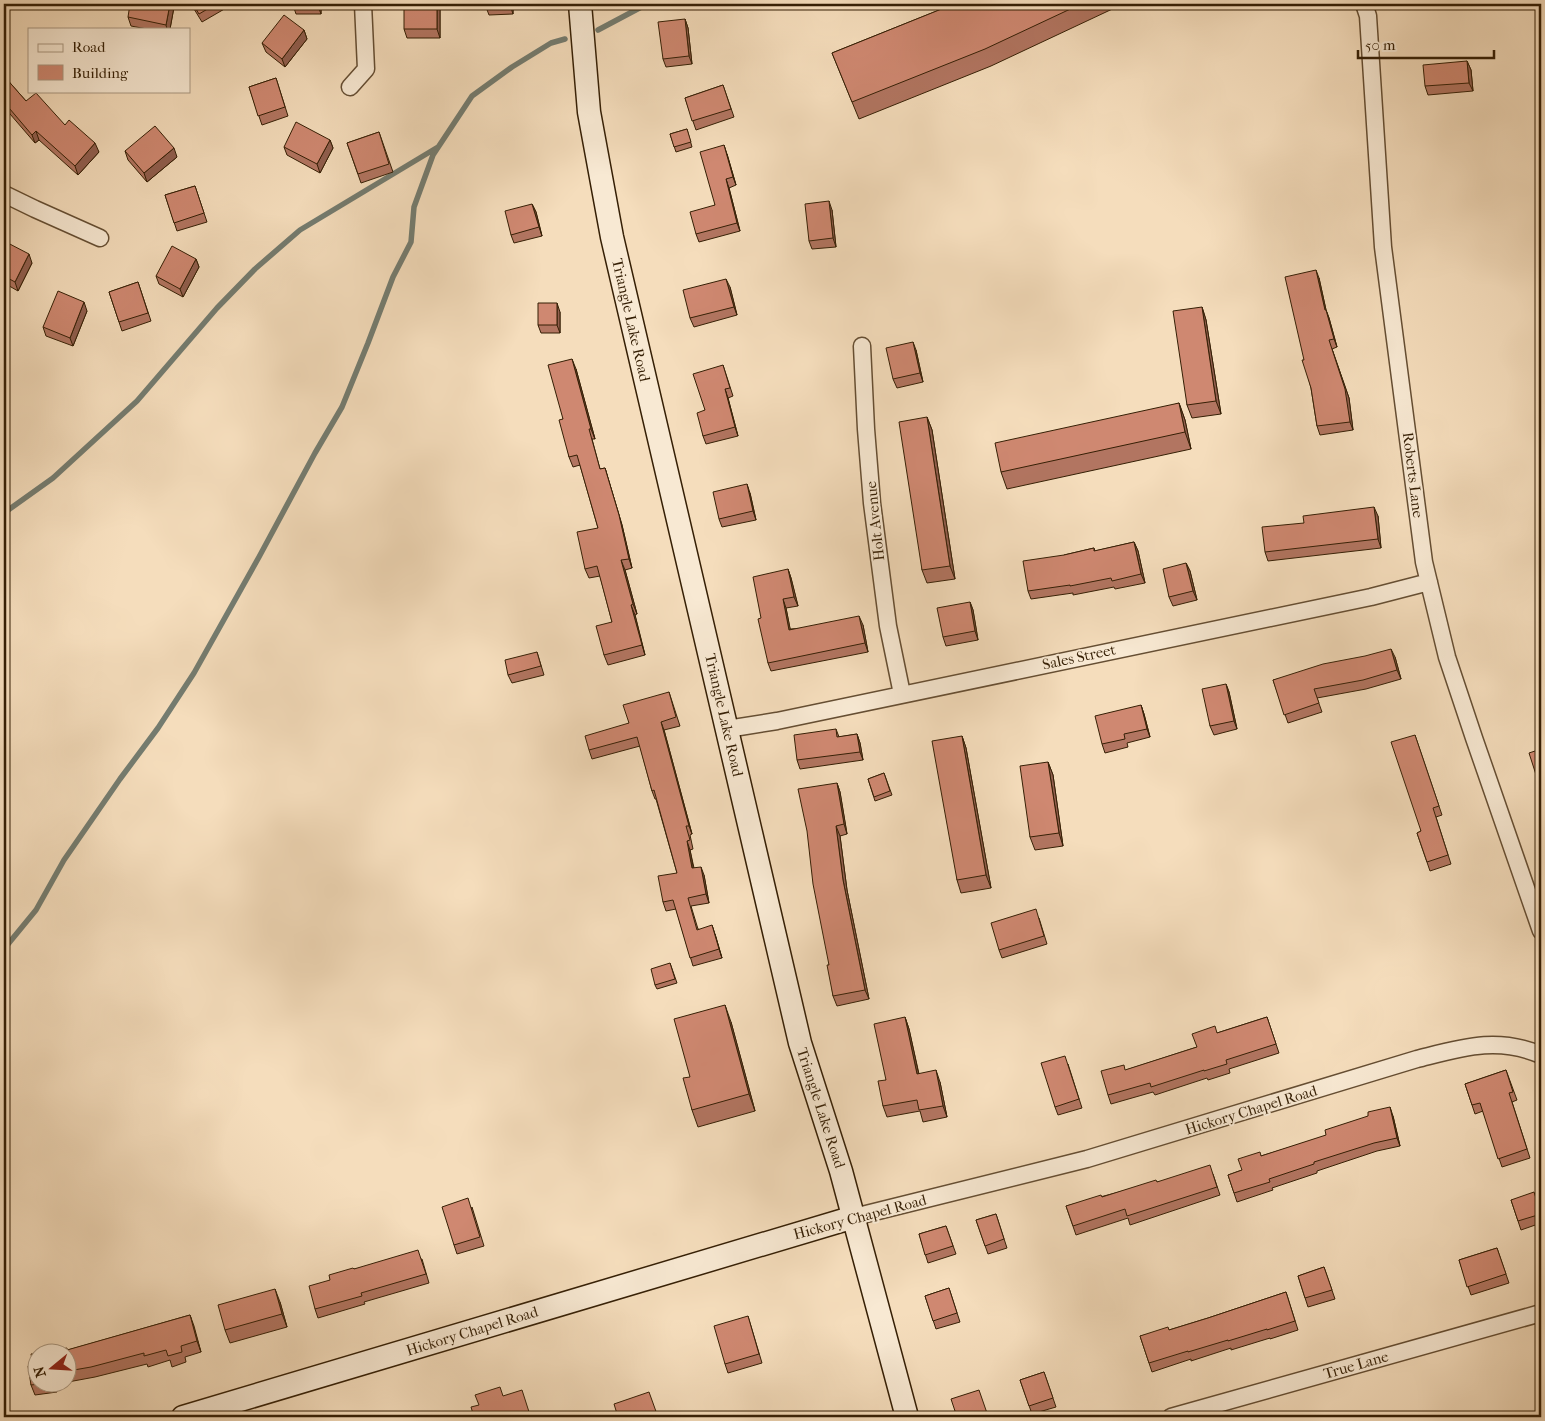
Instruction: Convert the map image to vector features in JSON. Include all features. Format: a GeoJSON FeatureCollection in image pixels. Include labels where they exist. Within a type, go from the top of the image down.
{"type":"FeatureCollection","features":[{"type":"Feature","properties":{"kind":"street"},"geometry":{"type":"LineString","coordinates":[[350,87],[366,69],[363,4]]}},
{"type":"Feature","properties":{"kind":"street","name":"Triangle Lake Road"},"geometry":{"type":"LineString","coordinates":[[580,4],[589,112],[612,237],[800,1043],[854,1216],[907,1417]]}},
{"type":"Feature","properties":{"kind":"street","name":"Roberts Lane"},"geometry":{"type":"LineString","coordinates":[[1364,4],[1368,16],[1384,246],[1424,562],[1450,666],[1541,931]]}},
{"type":"Feature","properties":{"kind":"street"},"geometry":{"type":"LineString","coordinates":[[4,194],[100,238]]}},
{"type":"Feature","properties":{"kind":"street","name":"Holt Avenue"},"geometry":{"type":"LineString","coordinates":[[862,346],[872,503],[888,626],[902,694]]}},
{"type":"Feature","properties":{"kind":"street","name":"Sales Street"},"geometry":{"type":"LineString","coordinates":[[727,729],[777,721],[1370,597],[1429,582]]}},
{"type":"Feature","properties":{"kind":"street","name":"Hickory Chapel Road"},"geometry":{"type":"LineString","coordinates":[[183,1417],[225,1411],[854,1216],[1087,1160],[1417,1059],[1466,1046],[1499,1044],[1525,1048],[1541,1055]]}},
{"type":"Feature","properties":{"kind":"street","name":"True Lane"},"geometry":{"type":"LineString","coordinates":[[1171,1417],[1541,1313]]}},
{"type":"Feature","properties":{"kind":"building"},"geometry":{"type":"Polygon","coordinates":[[[130,4],[170,4],[166,25],[128,17],[130,4]]]}},
{"type":"Feature","properties":{"kind":"building"},"geometry":{"type":"Polygon","coordinates":[[[193,4],[216,4],[199,14],[193,4]]]}},
{"type":"Feature","properties":{"kind":"building"},"geometry":{"type":"Polygon","coordinates":[[[318,4],[318,6],[293,5],[318,4]]]}},
{"type":"Feature","properties":{"kind":"building"},"geometry":{"type":"Polygon","coordinates":[[[404,4],[437,4],[437,29],[404,29],[404,4]]]}},
{"type":"Feature","properties":{"kind":"building"},"geometry":{"type":"Polygon","coordinates":[[[486,4],[510,4],[510,5],[486,7],[486,4]]]}},
{"type":"Feature","properties":{"kind":"building"},"geometry":{"type":"Polygon","coordinates":[[[954,4],[1081,4],[985,49],[852,102],[832,53],[954,4]]]}},
{"type":"Feature","properties":{"kind":"building"},"geometry":{"type":"Polygon","coordinates":[[[284,15],[304,30],[282,59],[262,43],[284,15]]]}},
{"type":"Feature","properties":{"kind":"building"},"geometry":{"type":"Polygon","coordinates":[[[685,19],[689,56],[663,59],[658,22],[685,19]]]}},
{"type":"Feature","properties":{"kind":"building"},"geometry":{"type":"Polygon","coordinates":[[[1467,61],[1469,83],[1425,86],[1423,65],[1467,61]]]}},
{"type":"Feature","properties":{"kind":"building"},"geometry":{"type":"Polygon","coordinates":[[[4,76],[26,101],[36,93],[65,125],[69,120],[95,143],[75,166],[36,131],[32,135],[4,102],[4,76]]]}},
{"type":"Feature","properties":{"kind":"building"},"geometry":{"type":"Polygon","coordinates":[[[276,78],[285,107],[258,116],[249,87],[276,78]]]}},
{"type":"Feature","properties":{"kind":"building"},"geometry":{"type":"Polygon","coordinates":[[[723,85],[731,109],[692,121],[685,98],[723,85]]]}},
{"type":"Feature","properties":{"kind":"building"},"geometry":{"type":"Polygon","coordinates":[[[296,122],[330,140],[317,164],[284,147],[296,122]]]}},
{"type":"Feature","properties":{"kind":"building"},"geometry":{"type":"Polygon","coordinates":[[[155,126],[174,148],[144,173],[125,151],[155,126]]]}},
{"type":"Feature","properties":{"kind":"building"},"geometry":{"type":"Polygon","coordinates":[[[687,129],[691,142],[674,147],[670,134],[687,129]]]}},
{"type":"Feature","properties":{"kind":"building"},"geometry":{"type":"Polygon","coordinates":[[[379,132],[389,164],[358,174],[347,143],[379,132]]]}},
{"type":"Feature","properties":{"kind":"building"},"geometry":{"type":"Polygon","coordinates":[[[724,145],[733,177],[726,179],[737,223],[696,234],[690,212],[715,205],[700,152],[724,145]]]}},
{"type":"Feature","properties":{"kind":"building"},"geometry":{"type":"Polygon","coordinates":[[[195,186],[204,213],[174,223],[165,195],[195,186]]]}},
{"type":"Feature","properties":{"kind":"building"},"geometry":{"type":"Polygon","coordinates":[[[829,201],[833,238],[809,241],[805,204],[829,201]]]}},
{"type":"Feature","properties":{"kind":"building"},"geometry":{"type":"Polygon","coordinates":[[[532,204],[539,227],[511,235],[505,211],[532,204]]]}},
{"type":"Feature","properties":{"kind":"building"},"geometry":{"type":"Polygon","coordinates":[[[4,241],[29,254],[15,282],[4,276],[4,241]]]}},
{"type":"Feature","properties":{"kind":"building"},"geometry":{"type":"Polygon","coordinates":[[[172,246],[196,259],[180,289],[156,276],[172,246]]]}},
{"type":"Feature","properties":{"kind":"building"},"geometry":{"type":"Polygon","coordinates":[[[1316,270],[1334,339],[1329,340],[1345,389],[1350,422],[1317,426],[1311,388],[1302,360],[1304,360],[1285,277],[1316,270]]]}},
{"type":"Feature","properties":{"kind":"building"},"geometry":{"type":"Polygon","coordinates":[[[726,279],[734,307],[690,318],[683,290],[726,279]]]}},
{"type":"Feature","properties":{"kind":"building"},"geometry":{"type":"Polygon","coordinates":[[[138,282],[148,313],[119,322],[109,292],[138,282]]]}},
{"type":"Feature","properties":{"kind":"building"},"geometry":{"type":"Polygon","coordinates":[[[58,291],[84,302],[70,338],[43,327],[58,291]]]}},
{"type":"Feature","properties":{"kind":"building"},"geometry":{"type":"Polygon","coordinates":[[[538,303],[557,303],[557,325],[538,325],[538,303]]]}},
{"type":"Feature","properties":{"kind":"building"},"geometry":{"type":"Polygon","coordinates":[[[1202,307],[1216,401],[1187,405],[1173,311],[1202,307]]]}},
{"type":"Feature","properties":{"kind":"building"},"geometry":{"type":"Polygon","coordinates":[[[913,342],[920,373],[893,379],[886,348],[913,342]]]}},
{"type":"Feature","properties":{"kind":"building"},"geometry":{"type":"Polygon","coordinates":[[[572,359],[600,469],[605,468],[619,515],[629,559],[621,560],[642,645],[604,655],[596,626],[612,622],[597,566],[585,569],[577,532],[598,528],[577,455],[569,457],[559,420],[563,419],[548,365],[572,359]]]}},
{"type":"Feature","properties":{"kind":"building"},"geometry":{"type":"Polygon","coordinates":[[[723,365],[730,388],[725,389],[735,427],[703,436],[697,413],[705,410],[693,374],[723,365]]]}},
{"type":"Feature","properties":{"kind":"building"},"geometry":{"type":"Polygon","coordinates":[[[1179,403],[1185,432],[1001,472],[995,443],[1179,403]]]}},
{"type":"Feature","properties":{"kind":"building"},"geometry":{"type":"Polygon","coordinates":[[[927,417],[950,566],[922,570],[899,422],[927,417]]]}},
{"type":"Feature","properties":{"kind":"building"},"geometry":{"type":"Polygon","coordinates":[[[747,484],[753,511],[719,519],[713,492],[747,484]]]}},
{"type":"Feature","properties":{"kind":"building"},"geometry":{"type":"Polygon","coordinates":[[[1374,507],[1378,539],[1265,552],[1262,527],[1304,523],[1303,516],[1374,507]]]}},
{"type":"Feature","properties":{"kind":"building"},"geometry":{"type":"Polygon","coordinates":[[[1134,542],[1141,574],[1112,581],[1111,578],[1070,586],[1028,591],[1023,561],[1094,548],[1094,551],[1134,542]]]}},
{"type":"Feature","properties":{"kind":"building"},"geometry":{"type":"Polygon","coordinates":[[[1186,563],[1193,591],[1169,597],[1163,569],[1186,563]]]}},
{"type":"Feature","properties":{"kind":"building"},"geometry":{"type":"Polygon","coordinates":[[[788,569],[794,597],[783,599],[789,630],[859,616],[865,643],[768,663],[758,619],[761,618],[753,577],[788,569]]]}},
{"type":"Feature","properties":{"kind":"building"},"geometry":{"type":"Polygon","coordinates":[[[970,602],[975,631],[943,637],[937,608],[970,602]]]}},
{"type":"Feature","properties":{"kind":"building"},"geometry":{"type":"Polygon","coordinates":[[[1391,649],[1397,670],[1363,680],[1314,689],[1319,703],[1284,715],[1273,680],[1323,664],[1391,649]]]}},
{"type":"Feature","properties":{"kind":"building"},"geometry":{"type":"Polygon","coordinates":[[[537,652],[541,666],[508,675],[505,660],[537,652]]]}},
{"type":"Feature","properties":{"kind":"building"},"geometry":{"type":"Polygon","coordinates":[[[1226,684],[1234,721],[1210,726],[1202,689],[1226,684]]]}},
{"type":"Feature","properties":{"kind":"building"},"geometry":{"type":"Polygon","coordinates":[[[669,692],[676,717],[661,722],[689,826],[686,826],[690,840],[687,841],[692,868],[701,867],[706,894],[688,898],[697,930],[712,925],[719,949],[690,958],[673,900],[663,902],[658,876],[677,873],[637,737],[589,750],[585,736],[629,723],[623,705],[669,692]]]}},
{"type":"Feature","properties":{"kind":"building"},"geometry":{"type":"Polygon","coordinates":[[[1141,705],[1147,729],[1124,734],[1125,739],[1102,744],[1095,716],[1141,705]]]}},
{"type":"Feature","properties":{"kind":"building"},"geometry":{"type":"Polygon","coordinates":[[[836,729],[837,737],[857,734],[860,752],[797,760],[794,735],[836,729]]]}},
{"type":"Feature","properties":{"kind":"building"},"geometry":{"type":"Polygon","coordinates":[[[1415,735],[1439,806],[1433,808],[1448,855],[1427,862],[1417,833],[1421,831],[1391,742],[1415,735]]]}},
{"type":"Feature","properties":{"kind":"building"},"geometry":{"type":"Polygon","coordinates":[[[962,736],[986,875],[957,880],[932,741],[962,736]]]}},
{"type":"Feature","properties":{"kind":"building"},"geometry":{"type":"Polygon","coordinates":[[[1541,749],[1541,783],[1539,784],[1529,753],[1541,749]]]}},
{"type":"Feature","properties":{"kind":"building"},"geometry":{"type":"Polygon","coordinates":[[[1048,762],[1059,833],[1030,837],[1020,766],[1048,762]]]}},
{"type":"Feature","properties":{"kind":"building"},"geometry":{"type":"Polygon","coordinates":[[[884,773],[890,791],[874,797],[868,779],[884,773]]]}},
{"type":"Feature","properties":{"kind":"building"},"geometry":{"type":"Polygon","coordinates":[[[837,783],[844,824],[836,826],[843,880],[865,990],[833,996],[827,965],[829,965],[813,884],[807,831],[798,789],[837,783]]]}},
{"type":"Feature","properties":{"kind":"building"},"geometry":{"type":"Polygon","coordinates":[[[1036,909],[1044,936],[999,950],[991,923],[1036,909]]]}},
{"type":"Feature","properties":{"kind":"building"},"geometry":{"type":"Polygon","coordinates":[[[670,963],[675,979],[655,985],[651,969],[670,963]]]}},
{"type":"Feature","properties":{"kind":"building"},"geometry":{"type":"Polygon","coordinates":[[[725,1005],[749,1094],[692,1110],[683,1078],[690,1077],[674,1019],[725,1005]]]}},
{"type":"Feature","properties":{"kind":"building"},"geometry":{"type":"Polygon","coordinates":[[[905,1017],[917,1074],[936,1070],[943,1106],[919,1110],[917,1100],[883,1106],[878,1081],[886,1080],[874,1024],[905,1017]]]}},
{"type":"Feature","properties":{"kind":"building"},"geometry":{"type":"Polygon","coordinates":[[[1267,1017],[1276,1044],[1226,1060],[1227,1064],[1204,1071],[1151,1087],[1150,1083],[1108,1095],[1101,1071],[1124,1065],[1125,1070],[1197,1047],[1192,1034],[1215,1026],[1217,1033],[1267,1017]]]}},
{"type":"Feature","properties":{"kind":"building"},"geometry":{"type":"Polygon","coordinates":[[[1065,1056],[1079,1099],[1055,1107],[1041,1063],[1065,1056]]]}},
{"type":"Feature","properties":{"kind":"building"},"geometry":{"type":"Polygon","coordinates":[[[1506,1070],[1513,1092],[1509,1093],[1527,1149],[1498,1159],[1480,1103],[1472,1105],[1465,1084],[1506,1070]]]}},
{"type":"Feature","properties":{"kind":"building"},"geometry":{"type":"Polygon","coordinates":[[[1390,1107],[1397,1138],[1374,1143],[1314,1162],[1314,1164],[1269,1179],[1270,1182],[1234,1193],[1228,1175],[1242,1170],[1238,1159],[1260,1152],[1261,1156],[1326,1135],[1325,1130],[1368,1116],[1368,1112],[1390,1107]]]}},
{"type":"Feature","properties":{"kind":"building"},"geometry":{"type":"Polygon","coordinates":[[[1210,1165],[1217,1187],[1127,1216],[1125,1209],[1073,1226],[1066,1206],[1156,1180],[1157,1182],[1210,1165]]]}},
{"type":"Feature","properties":{"kind":"building"},"geometry":{"type":"Polygon","coordinates":[[[1534,1192],[1541,1214],[1518,1221],[1511,1200],[1534,1192]]]}},
{"type":"Feature","properties":{"kind":"building"},"geometry":{"type":"Polygon","coordinates":[[[468,1198],[480,1237],[454,1245],[442,1207],[468,1198]]]}},
{"type":"Feature","properties":{"kind":"building"},"geometry":{"type":"Polygon","coordinates":[[[996,1214],[1004,1239],[985,1246],[976,1220],[996,1214]]]}},
{"type":"Feature","properties":{"kind":"building"},"geometry":{"type":"Polygon","coordinates":[[[946,1226],[953,1246],[925,1255],[919,1234],[946,1226]]]}},
{"type":"Feature","properties":{"kind":"building"},"geometry":{"type":"Polygon","coordinates":[[[1497,1248],[1506,1274],[1467,1287],[1459,1260],[1497,1248]]]}},
{"type":"Feature","properties":{"kind":"building"},"geometry":{"type":"Polygon","coordinates":[[[418,1250],[426,1274],[361,1293],[362,1296],[315,1309],[309,1286],[330,1280],[329,1275],[418,1250]]]}},
{"type":"Feature","properties":{"kind":"building"},"geometry":{"type":"Polygon","coordinates":[[[1324,1267],[1332,1290],[1305,1298],[1298,1276],[1324,1267]]]}},
{"type":"Feature","properties":{"kind":"building"},"geometry":{"type":"Polygon","coordinates":[[[949,1288],[957,1313],[933,1321],[925,1296],[949,1288]]]}},
{"type":"Feature","properties":{"kind":"building"},"geometry":{"type":"Polygon","coordinates":[[[275,1289],[282,1314],[225,1330],[218,1305],[275,1289]]]}},
{"type":"Feature","properties":{"kind":"building"},"geometry":{"type":"Polygon","coordinates":[[[1286,1292],[1295,1321],[1149,1363],[1140,1336],[1168,1327],[1169,1330],[1286,1292]]]}},
{"type":"Feature","properties":{"kind":"building"},"geometry":{"type":"Polygon","coordinates":[[[190,1315],[197,1341],[181,1346],[182,1352],[168,1356],[166,1350],[144,1356],[144,1353],[78,1369],[78,1347],[190,1315]]]}},
{"type":"Feature","properties":{"kind":"building"},"geometry":{"type":"Polygon","coordinates":[[[748,1316],[759,1354],[725,1364],[714,1326],[748,1316]]]}},
{"type":"Feature","properties":{"kind":"building"},"geometry":{"type":"Polygon","coordinates":[[[1044,1372],[1053,1398],[1029,1406],[1020,1380],[1044,1372]]]}},
{"type":"Feature","properties":{"kind":"building"},"geometry":{"type":"Polygon","coordinates":[[[500,1387],[503,1396],[522,1390],[530,1415],[523,1417],[474,1417],[471,1407],[479,1405],[475,1395],[500,1387]]]}},
{"type":"Feature","properties":{"kind":"building"},"geometry":{"type":"Polygon","coordinates":[[[979,1390],[988,1416],[957,1417],[951,1399],[979,1390]]]}},
{"type":"Feature","properties":{"kind":"building"},"geometry":{"type":"Polygon","coordinates":[[[649,1392],[658,1417],[618,1417],[614,1404],[649,1392]]]}},
{"type":"Feature","properties":{"kind":"building"},"geometry":{"type":"Polygon","coordinates":[[[1353,1412],[1354,1417],[1337,1417],[1353,1412]]]}},
{"type":"Feature","properties":{"kind":"building"},"geometry":{"type":"Polygon","coordinates":[[[404,1413],[406,1417],[392,1417],[404,1413]]]}},
{"type":"Feature","properties":{"kind":"waterway"},"geometry":{"type":"LineString","coordinates":[[598,30],[647,4]]}},
{"type":"Feature","properties":{"kind":"waterway"},"geometry":{"type":"LineString","coordinates":[[4,949],[36,910],[64,860],[158,728],[194,673],[342,407],[393,277],[411,242],[414,207],[433,155],[472,96],[512,67],[551,43],[565,39]]}},
{"type":"Feature","properties":{"kind":"waterway"},"geometry":{"type":"LineString","coordinates":[[4,513],[53,478],[137,401],[217,308],[255,269],[300,230],[438,147]]}}]}
